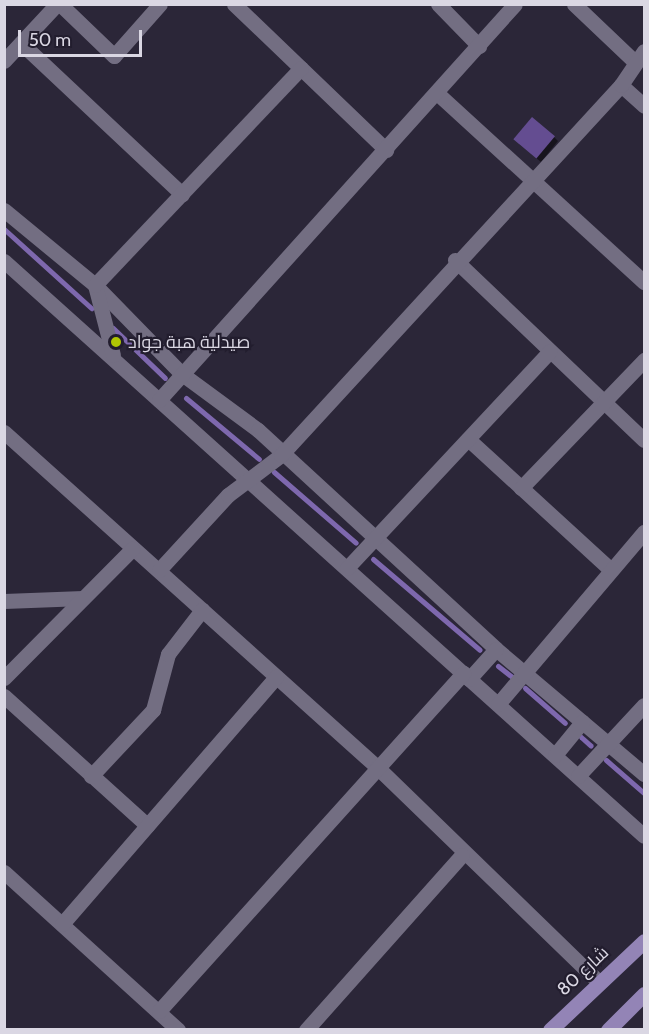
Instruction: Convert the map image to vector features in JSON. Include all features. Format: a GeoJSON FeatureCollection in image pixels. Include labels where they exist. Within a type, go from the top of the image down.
{"type":"FeatureCollection","features":[{"type":"Feature","properties":{"kind":"main road","name":"شارع 80"},"geometry":{"type":"LineString","coordinates":[[550,1029],[645,941]]}},
{"type":"Feature","properties":{"kind":"main road"},"geometry":{"type":"LineString","coordinates":[[608,1029],[645,994]]}},
{"type":"Feature","properties":{"kind":"street"},"geometry":{"type":"LineString","coordinates":[[4,61],[59,4],[114,56],[159,4]]}},
{"type":"Feature","properties":{"kind":"street"},"geometry":{"type":"LineString","coordinates":[[234,4],[386,150]]}},
{"type":"Feature","properties":{"kind":"street"},"geometry":{"type":"LineString","coordinates":[[438,4],[479,46]]}},
{"type":"Feature","properties":{"kind":"street"},"geometry":{"type":"LineString","coordinates":[[159,400],[438,94],[515,4]]}},
{"type":"Feature","properties":{"kind":"street"},"geometry":{"type":"LineString","coordinates":[[159,570],[250,478],[281,455],[455,261],[621,85],[640,56],[574,4]]}},
{"type":"Feature","properties":{"kind":"street"},"geometry":{"type":"LineString","coordinates":[[21,43],[182,194]]}},
{"type":"Feature","properties":{"kind":"street"},"geometry":{"type":"LineString","coordinates":[[95,285],[302,68]]}},
{"type":"Feature","properties":{"kind":"street"},"geometry":{"type":"LineString","coordinates":[[621,85],[645,106]]}},
{"type":"Feature","properties":{"kind":"street"},"geometry":{"type":"LineString","coordinates":[[438,94],[645,282]]}},
{"type":"Feature","properties":{"kind":"street"},"geometry":{"type":"LineString","coordinates":[[4,210],[95,285],[182,374],[236,411],[281,455],[496,649],[645,774]]}},
{"type":"Feature","properties":{"kind":"street"},"geometry":{"type":"LineString","coordinates":[[4,261],[250,478],[645,836]]}},
{"type":"Feature","properties":{"kind":"street"},"geometry":{"type":"LineString","coordinates":[[455,261],[645,440]]}},
{"type":"Feature","properties":{"kind":"street"},"geometry":{"type":"LineString","coordinates":[[95,285],[114,359]]}},
{"type":"Feature","properties":{"kind":"street"},"geometry":{"type":"LineString","coordinates":[[348,568],[550,351]]}},
{"type":"Feature","properties":{"kind":"street"},"geometry":{"type":"LineString","coordinates":[[521,488],[602,400],[645,360]]}},
{"type":"Feature","properties":{"kind":"street"},"geometry":{"type":"LineString","coordinates":[[4,432],[377,766],[462,855],[599,982]]}},
{"type":"Feature","properties":{"kind":"street"},"geometry":{"type":"LineString","coordinates":[[468,439],[610,569]]}},
{"type":"Feature","properties":{"kind":"street"},"geometry":{"type":"LineString","coordinates":[[498,704],[610,569],[645,532]]}},
{"type":"Feature","properties":{"kind":"street"},"geometry":{"type":"LineString","coordinates":[[4,678],[132,549]]}},
{"type":"Feature","properties":{"kind":"street"},"geometry":{"type":"LineString","coordinates":[[4,601],[83,598]]}},
{"type":"Feature","properties":{"kind":"street"},"geometry":{"type":"LineString","coordinates":[[91,776],[153,710],[168,654],[202,610]]}},
{"type":"Feature","properties":{"kind":"street"},"geometry":{"type":"LineString","coordinates":[[159,1011],[377,766],[496,649]]}},
{"type":"Feature","properties":{"kind":"street"},"geometry":{"type":"LineString","coordinates":[[62,924],[276,677]]}},
{"type":"Feature","properties":{"kind":"street"},"geometry":{"type":"LineString","coordinates":[[4,696],[147,825]]}},
{"type":"Feature","properties":{"kind":"street"},"geometry":{"type":"LineString","coordinates":[[578,776],[645,705]]}},
{"type":"Feature","properties":{"kind":"street"},"geometry":{"type":"LineString","coordinates":[[555,755],[582,722]]}},
{"type":"Feature","properties":{"kind":"street"},"geometry":{"type":"LineString","coordinates":[[306,1029],[462,855]]}},
{"type":"Feature","properties":{"kind":"street"},"geometry":{"type":"LineString","coordinates":[[4,872],[178,1029]]}},
{"type":"Feature","properties":{"kind":"building"},"geometry":{"type":"Polygon","coordinates":[[[532,117],[555,136],[536,158],[513,139],[532,117]]]}},
{"type":"Feature","properties":{"kind":"waterway"},"geometry":{"type":"LineString","coordinates":[[4,229],[91,308]]}},
{"type":"Feature","properties":{"kind":"waterway"},"geometry":{"type":"LineString","coordinates":[[113,328],[165,378]]}},
{"type":"Feature","properties":{"kind":"waterway"},"geometry":{"type":"LineString","coordinates":[[186,398],[259,459]]}},
{"type":"Feature","properties":{"kind":"waterway"},"geometry":{"type":"LineString","coordinates":[[274,472],[356,543]]}},
{"type":"Feature","properties":{"kind":"waterway"},"geometry":{"type":"LineString","coordinates":[[373,559],[480,650]]}},
{"type":"Feature","properties":{"kind":"waterway"},"geometry":{"type":"LineString","coordinates":[[498,666],[512,677]]}},
{"type":"Feature","properties":{"kind":"waterway"},"geometry":{"type":"LineString","coordinates":[[525,688],[565,723]]}},
{"type":"Feature","properties":{"kind":"waterway"},"geometry":{"type":"LineString","coordinates":[[581,737],[591,746]]}},
{"type":"Feature","properties":{"kind":"waterway"},"geometry":{"type":"LineString","coordinates":[[606,760],[644,793]]}},
{"type":"Feature","properties":{"kind":"place","name":"صيدلية هبة جواد"},"geometry":{"type":"Point","coordinates":[116,342]}}]}
